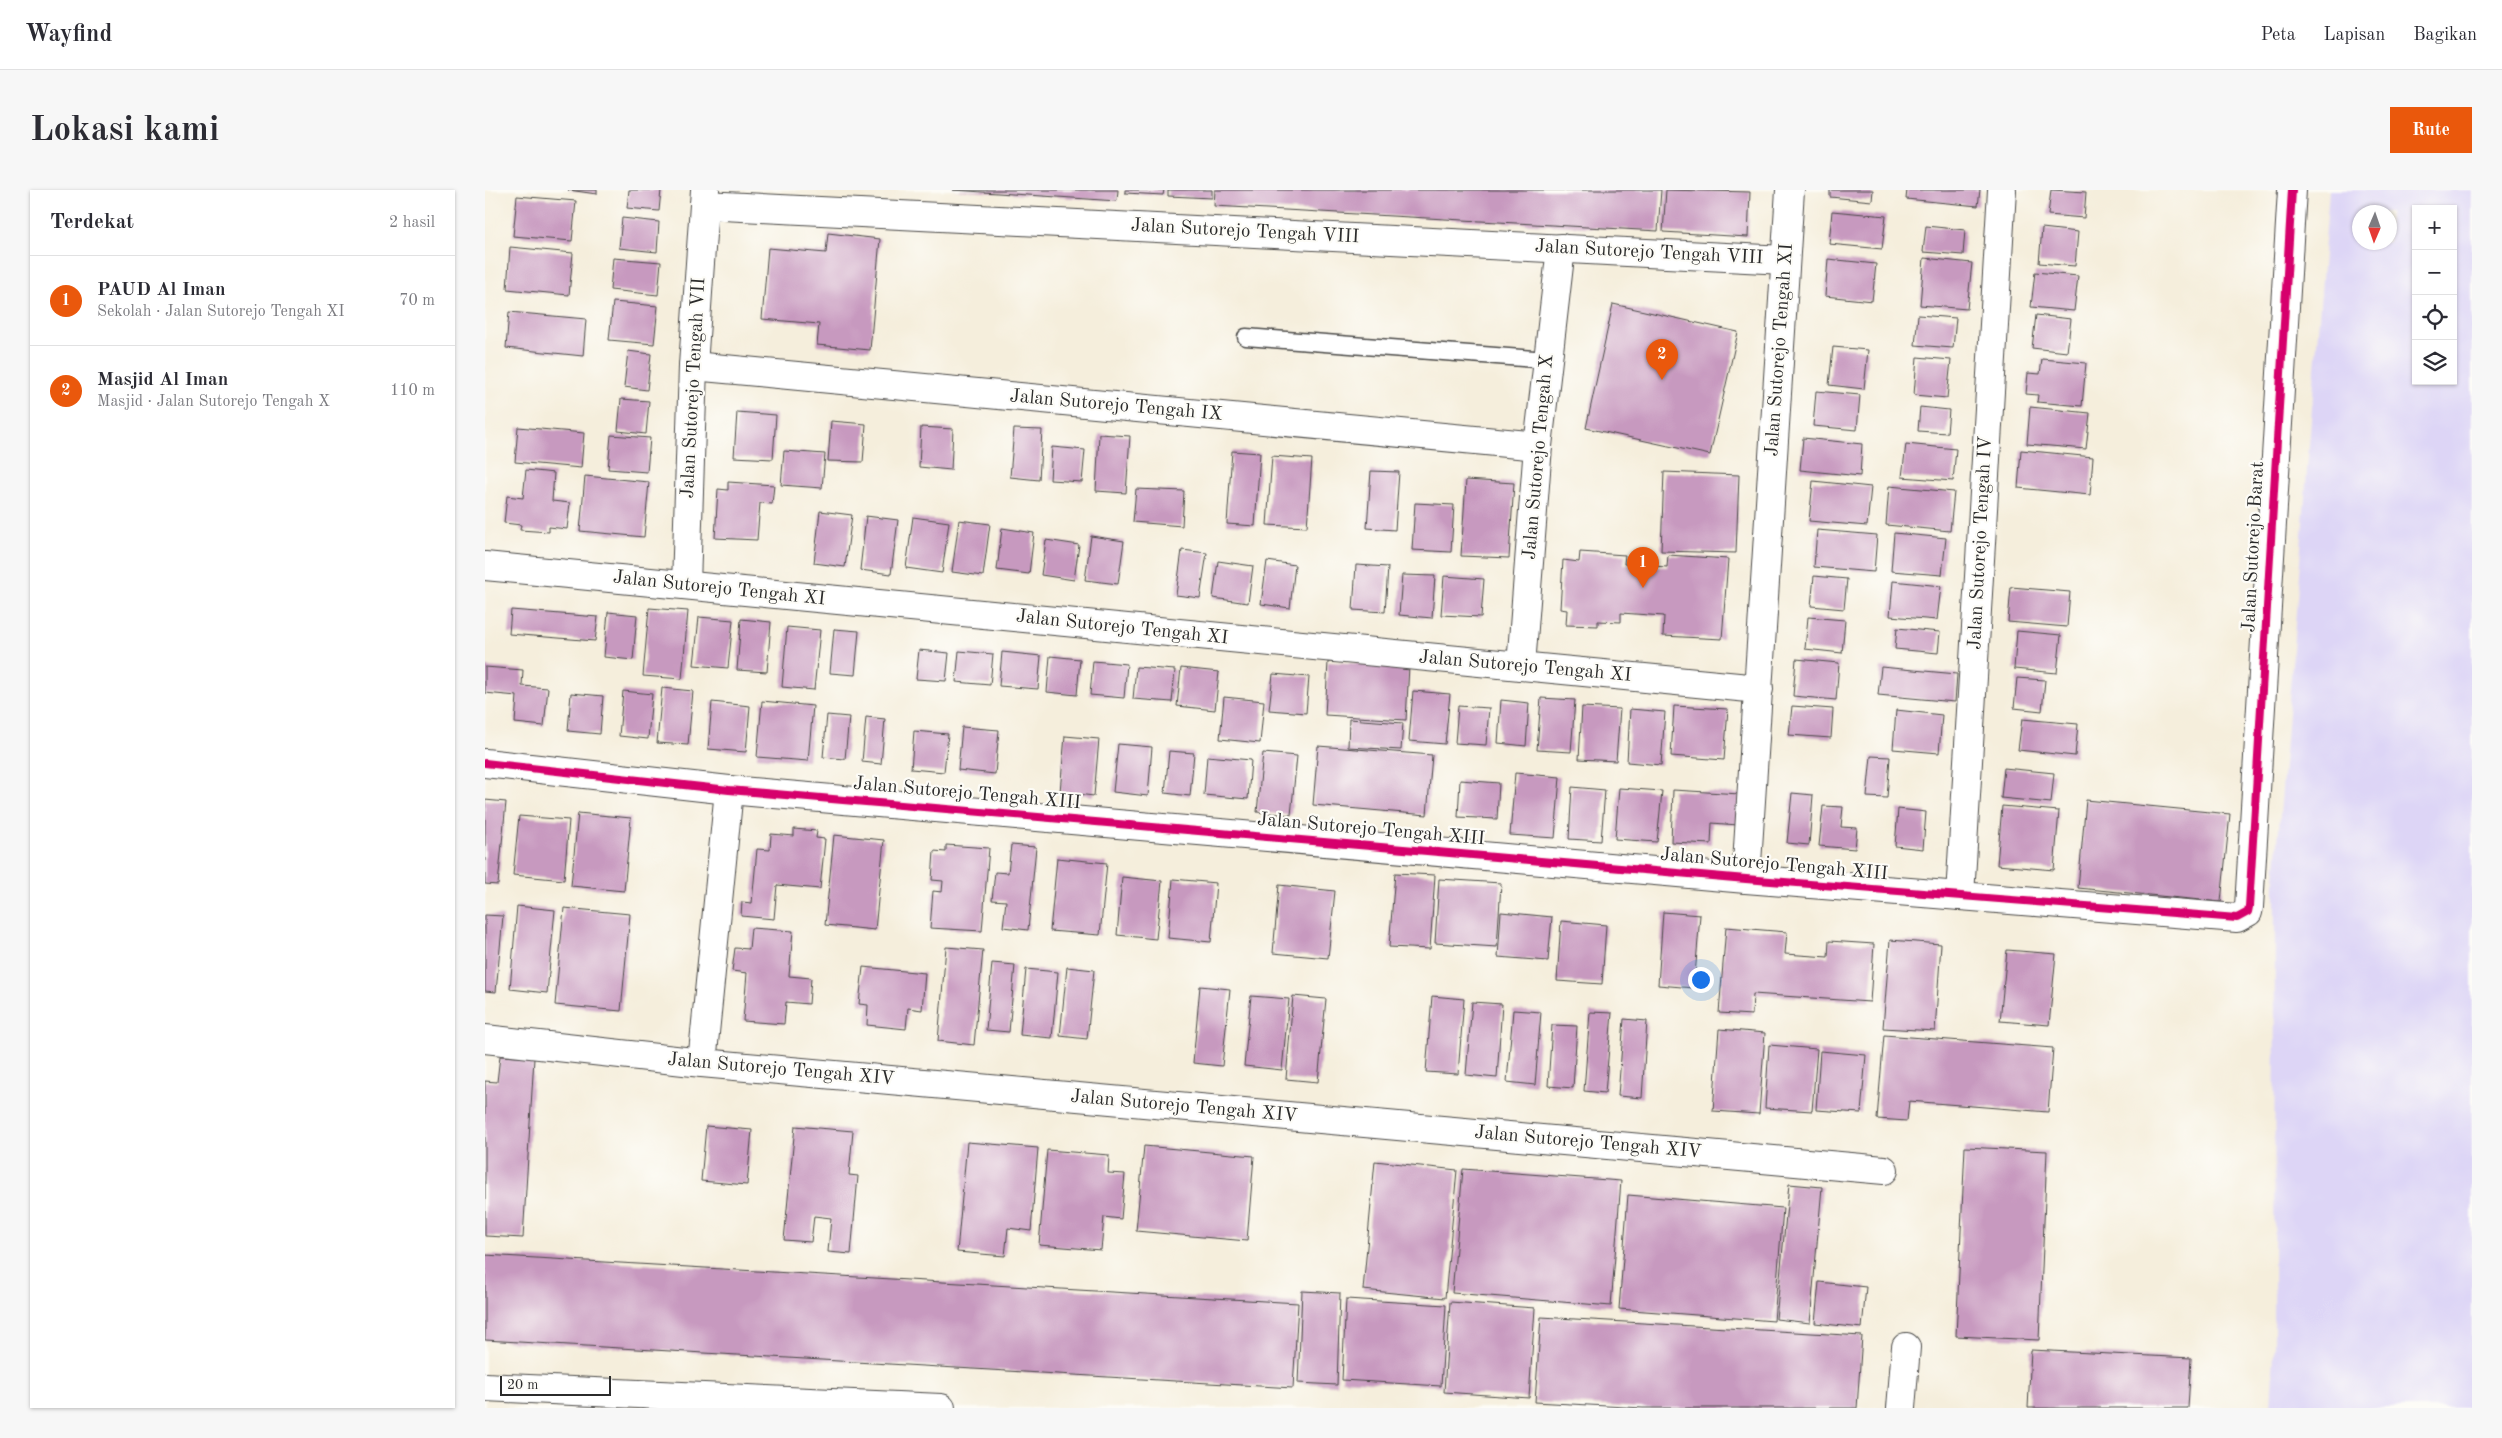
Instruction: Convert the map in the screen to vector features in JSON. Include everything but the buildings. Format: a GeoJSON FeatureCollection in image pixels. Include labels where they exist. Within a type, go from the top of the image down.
{"type":"FeatureCollection","features":[{"type":"Feature","properties":{"kind":"street","name":"Jalan Sutorejo Tengah XI"},"geometry":{"type":"LineString","coordinates":[[1746,880],[1789,190]]}},
{"type":"Feature","properties":{"kind":"street","name":"Jalan Sutorejo Tengah IV"},"geometry":{"type":"LineString","coordinates":[[1960,896],[2002,190]]}},
{"type":"Feature","properties":{"kind":"street","name":"Jalan Sutorejo Barat"},"geometry":{"type":"LineString","coordinates":[[2249,907],[2292,190]]}},
{"type":"Feature","properties":{"kind":"street","name":"Jalan Sutorejo Tengah VIII"},"geometry":{"type":"LineString","coordinates":[[705,197],[1785,260]]}},
{"type":"Feature","properties":{"kind":"street","name":"Jalan Sutorejo Tengah VII"},"geometry":{"type":"LineString","coordinates":[[686,585],[693,366],[705,197]]}},
{"type":"Feature","properties":{"kind":"street","name":"Jalan Sutorejo Tengah X"},"geometry":{"type":"LineString","coordinates":[[1521,666],[1538,446],[1561,248]]}},
{"type":"Feature","properties":{"kind":"street","name":"Jalan Sutorejo Tengah IX"},"geometry":{"type":"LineString","coordinates":[[693,366],[1538,446]]}},
{"type":"Feature","properties":{"kind":"street","name":"Jalan Sutorejo Tengah XI"},"geometry":{"type":"LineString","coordinates":[[485,566],[1759,689]]}},
{"type":"Feature","properties":{"kind":"street","name":"Jalan Sutorejo Tengah XIII"},"geometry":{"type":"LineString","coordinates":[[485,763],[729,790],[1746,880],[2229,917],[2248,912],[2249,907]]}},
{"type":"Feature","properties":{"kind":"street"},"geometry":{"type":"LineString","coordinates":[[702,1063],[729,790]]}},
{"type":"Feature","properties":{"kind":"street","name":"Jalan Sutorejo Tengah XIV"},"geometry":{"type":"LineString","coordinates":[[485,1038],[702,1063],[1884,1170]]}},
{"type":"Feature","properties":{"kind":"street"},"geometry":{"type":"LineString","coordinates":[[1901,1408],[1906,1347]]}},
{"type":"Feature","properties":{"kind":"street"},"geometry":{"type":"LineString","coordinates":[[485,1387],[941,1408]]}},
{"type":"Feature","properties":{"kind":"lane"},"geometry":{"type":"LineString","coordinates":[[1246,337],[1548,360]]}},
{"type":"Feature","properties":{"kind":"shaded area"},"geometry":{"type":"Polygon","coordinates":[[[2329,190],[2472,190],[2472,1408],[2271,1408],[2274,1353],[2275,880],[2329,190]]]}},
{"type":"Feature","properties":{"kind":"cycle path"},"geometry":{"type":"LineString","coordinates":[[485,763],[729,790],[1746,879],[2237,918],[2248,912],[2249,907],[2292,190]]}},
{"type":"Feature","properties":{"kind":"place","name":"Masjid Al Iman"},"geometry":{"type":"Point","coordinates":[1662,380]}},
{"type":"Feature","properties":{"kind":"place","name":"PAUD Al Iman"},"geometry":{"type":"Point","coordinates":[1643,588]}}]}
